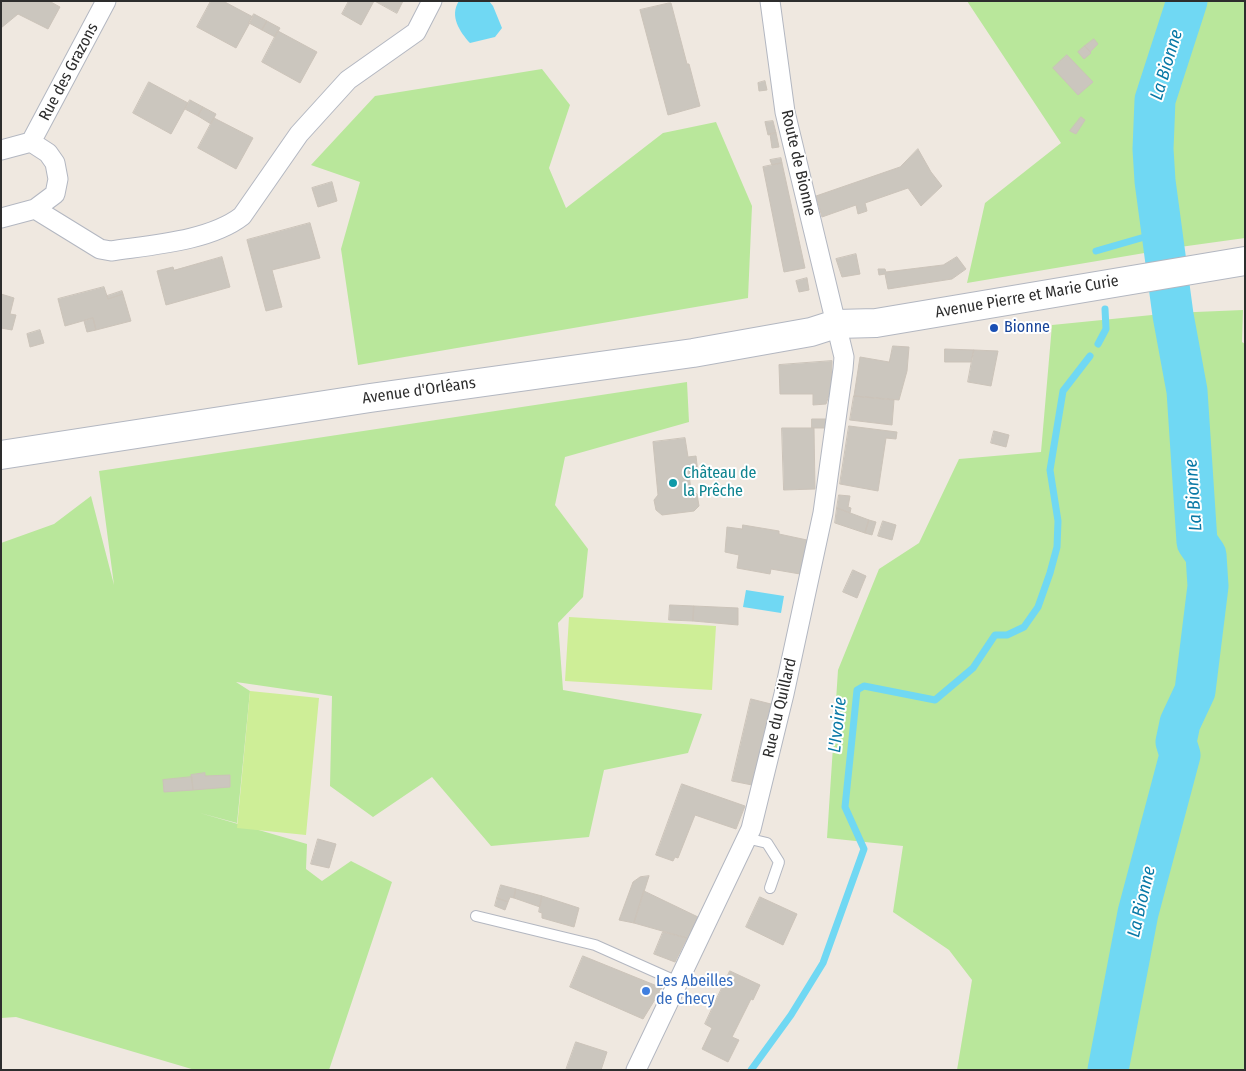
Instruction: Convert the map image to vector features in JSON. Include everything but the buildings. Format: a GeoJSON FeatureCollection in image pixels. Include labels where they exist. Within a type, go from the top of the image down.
{"type":"FeatureCollection","features":[{"type":"Feature","properties":{"kind":"main road","name":"Avenue Pierre et Marie Curie"},"geometry":{"type":"LineString","coordinates":[[836,324],[876,323],[1245,261]]}},
{"type":"Feature","properties":{"kind":"main road","name":"Avenue d'Orléans"},"geometry":{"type":"LineString","coordinates":[[1,456],[370,398],[693,353],[811,332],[836,324]]}},
{"type":"Feature","properties":{"kind":"street","name":"Rue des Grazons"},"geometry":{"type":"LineString","coordinates":[[31,142],[106,1]]}},
{"type":"Feature","properties":{"kind":"street"},"geometry":{"type":"LineString","coordinates":[[35,209],[100,249],[111,251],[190,239],[234,222],[242,216],[299,134],[348,80],[416,32],[432,1]]}},
{"type":"Feature","properties":{"kind":"street","name":"Route de Bionne"},"geometry":{"type":"LineString","coordinates":[[770,1],[785,112],[836,324]]}},
{"type":"Feature","properties":{"kind":"street"},"geometry":{"type":"LineString","coordinates":[[1,150],[31,142],[48,153],[55,164],[58,179],[55,194],[35,209],[1,218]]}},
{"type":"Feature","properties":{"kind":"street","name":"Rue du Quillard"},"geometry":{"type":"LineString","coordinates":[[636,1070],[751,829],[784,694],[823,513],[844,357],[836,324]]}},
{"type":"Feature","properties":{"kind":"lane"},"geometry":{"type":"LineString","coordinates":[[746,838],[767,843],[779,862],[770,888]]}},
{"type":"Feature","properties":{"kind":"lane"},"geometry":{"type":"LineString","coordinates":[[476,916],[595,945],[678,982]]}},
{"type":"Feature","properties":{"kind":"green space"},"geometry":{"type":"Polygon","coordinates":[[[967,1],[1245,1],[1245,238],[1180,247],[967,283],[985,203],[1061,143],[967,1]]]}},
{"type":"Feature","properties":{"kind":"green space"},"geometry":{"type":"Polygon","coordinates":[[[542,69],[570,105],[549,168],[566,208],[663,133],[716,122],[752,206],[748,298],[358,365],[341,249],[360,182],[311,165],[375,96],[542,69]]]}},
{"type":"Feature","properties":{"kind":"green space"},"geometry":{"type":"Polygon","coordinates":[[[1243,310],[1242,342],[1245,344],[1245,1070],[957,1070],[972,980],[949,950],[893,912],[903,846],[827,838],[838,670],[879,569],[919,543],[959,459],[1041,452],[1052,325],[1172,313],[1243,310]]]}},
{"type":"Feature","properties":{"kind":"green space"},"geometry":{"type":"Polygon","coordinates":[[[687,382],[689,422],[565,457],[555,505],[588,549],[583,597],[558,623],[563,690],[702,714],[688,753],[604,770],[589,837],[491,846],[432,777],[373,817],[330,786],[332,696],[236,682],[250,691],[237,823],[200,813],[307,844],[306,869],[322,881],[351,861],[392,882],[329,1070],[195,1070],[16,1017],[1,1018],[1,543],[54,524],[91,496],[114,585],[99,471],[687,382]]]}},
{"type":"Feature","properties":{"kind":"green space"},"geometry":{"type":"Polygon","coordinates":[[[569,617],[716,626],[712,690],[565,681],[569,617]]]}},
{"type":"Feature","properties":{"kind":"green space"},"geometry":{"type":"Polygon","coordinates":[[[250,691],[319,698],[306,835],[237,828],[250,691]]]}},
{"type":"Feature","properties":{"kind":"water"},"geometry":{"type":"Polygon","coordinates":[[[459,1],[489,1],[502,28],[495,37],[470,43],[459,29],[455,18],[456,7],[459,1]]]}},
{"type":"Feature","properties":{"kind":"water"},"geometry":{"type":"Polygon","coordinates":[[[746,590],[784,596],[781,613],[743,607],[746,590]]]}},
{"type":"Feature","properties":{"kind":"waterway","name":"La Bionne"},"geometry":{"type":"LineString","coordinates":[[1108,1070],[1138,913],[1180,755],[1176,742],[1180,723],[1195,691],[1208,586],[1206,555],[1197,542],[1187,391],[1173,315],[1155,181],[1153,149],[1155,100],[1187,1]]}},
{"type":"Feature","properties":{"kind":"waterway","name":"L'Ivoirie"},"geometry":{"type":"LineString","coordinates":[[1096,251],[1162,232]]}},
{"type":"Feature","properties":{"kind":"waterway","name":"L'Ivoirie"},"geometry":{"type":"LineString","coordinates":[[1098,344],[1106,329],[1105,309]]}},
{"type":"Feature","properties":{"kind":"waterway","name":"L'Ivoirie"},"geometry":{"type":"LineString","coordinates":[[751,1070],[791,1015],[823,963],[864,849],[845,807],[857,690],[864,686],[935,700],[973,668],[995,635],[1007,635],[1024,627],[1038,607],[1057,547],[1058,521],[1050,470],[1063,391],[1090,356]]}},
{"type":"Feature","properties":{"kind":"place","name":"Bionne"},"geometry":{"type":"Point","coordinates":[994,328]}},
{"type":"Feature","properties":{"kind":"place","name":"Château de la Prêche"},"geometry":{"type":"Point","coordinates":[673,483]}},
{"type":"Feature","properties":{"kind":"place","name":"Les Abeilles de Checy"},"geometry":{"type":"Point","coordinates":[646,991]}}]}
